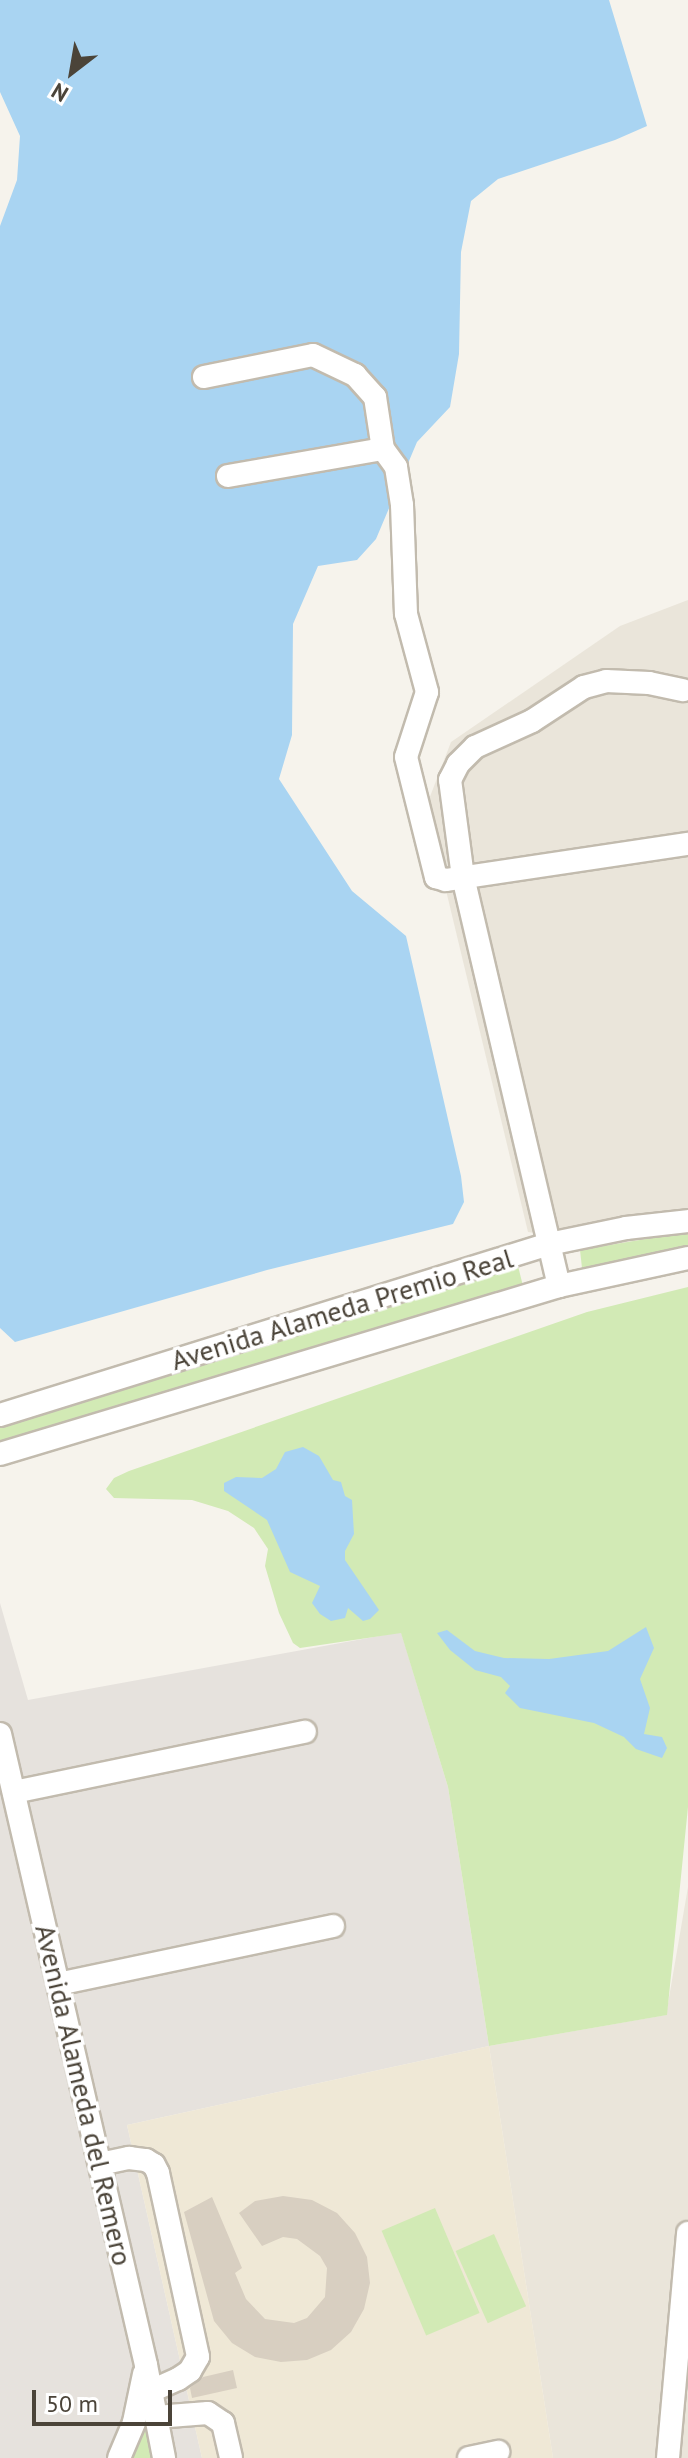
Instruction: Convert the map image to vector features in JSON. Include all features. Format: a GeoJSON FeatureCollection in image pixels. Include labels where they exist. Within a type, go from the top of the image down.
{"type":"FeatureCollection","features":[{"type":"Feature","properties":{"kind":"street"},"geometry":{"type":"LineString","coordinates":[[204,377],[313,355],[355,375],[375,397],[402,505],[406,614],[427,692],[406,757],[436,877],[463,877],[688,844]]}},
{"type":"Feature","properties":{"kind":"street"},"geometry":{"type":"LineString","coordinates":[[228,476],[390,458]]}},
{"type":"Feature","properties":{"kind":"street"},"geometry":{"type":"LineString","coordinates":[[559,1286],[463,877],[450,780],[458,764],[475,747],[532,721],[584,687],[606,681],[649,683],[683,690]]}},
{"type":"Feature","properties":{"kind":"street","name":"Avenida Alameda Premio Real"},"geometry":{"type":"LineString","coordinates":[[0,1415],[549,1244],[626,1228],[688,1221]]}},
{"type":"Feature","properties":{"kind":"street","name":"Avenida Alameda Premio Real"},"geometry":{"type":"LineString","coordinates":[[0,1454],[559,1286],[688,1258]]}},
{"type":"Feature","properties":{"kind":"street"},"geometry":{"type":"LineString","coordinates":[[14,1792],[305,1732]]}},
{"type":"Feature","properties":{"kind":"street","name":"Avenida Alameda del Remero"},"geometry":{"type":"LineString","coordinates":[[0,1734],[146,2365],[164,2458]]}},
{"type":"Feature","properties":{"kind":"street"},"geometry":{"type":"LineString","coordinates":[[58,1984],[333,1926]]}},
{"type":"Feature","properties":{"kind":"street"},"geometry":{"type":"LineString","coordinates":[[100,2164],[129,2158],[146,2160],[154,2165],[158,2173],[198,2357],[190,2371],[151,2391]]}},
{"type":"Feature","properties":{"kind":"street"},"geometry":{"type":"LineString","coordinates":[[668,2458],[680,2424],[688,2233]]}},
{"type":"Feature","properties":{"kind":"street"},"geometry":{"type":"LineString","coordinates":[[119,2458],[134,2422],[146,2365]]}},
{"type":"Feature","properties":{"kind":"street"},"geometry":{"type":"LineString","coordinates":[[156,2417],[208,2413],[223,2423],[231,2458]]}},
{"type":"Feature","properties":{"kind":"street"},"geometry":{"type":"LineString","coordinates":[[469,2458],[498,2452]]}},
{"type":"Feature","properties":{"kind":"shaded area"},"geometry":{"type":"Polygon","coordinates":[[[688,600],[688,1259],[528,1232],[426,807],[451,742],[620,626],[688,600]]]}},
{"type":"Feature","properties":{"kind":"shaded area"},"geometry":{"type":"Polygon","coordinates":[[[0,1603],[28,1700],[401,1632],[448,1787],[489,2046],[127,2125],[202,2458],[0,2458],[0,1603]]]}},
{"type":"Feature","properties":{"kind":"shaded area"},"geometry":{"type":"Polygon","coordinates":[[[688,1887],[688,2458],[553,2458],[489,2046],[666,2015],[688,1887]]]}},
{"type":"Feature","properties":{"kind":"shaded area"},"geometry":{"type":"Polygon","coordinates":[[[489,2046],[553,2458],[202,2458],[127,2125],[489,2046]]]}},
{"type":"Feature","properties":{"kind":"green space"},"geometry":{"type":"Polygon","coordinates":[[[688,1232],[688,1247],[582,1268],[580,1250],[688,1232]]]}},
{"type":"Feature","properties":{"kind":"green space"},"geometry":{"type":"Polygon","coordinates":[[[518,1266],[523,1286],[0,1442],[0,1428],[518,1266]]]}},
{"type":"Feature","properties":{"kind":"green space"},"geometry":{"type":"Polygon","coordinates":[[[688,1287],[688,1807],[667,2015],[489,2046],[448,1787],[401,1633],[300,1648],[293,1643],[279,1613],[265,1566],[268,1549],[254,1528],[228,1511],[192,1500],[114,1498],[106,1489],[114,1478],[129,1471],[587,1312],[688,1287]]]}},
{"type":"Feature","properties":{"kind":"green space"},"geometry":{"type":"Polygon","coordinates":[[[435,2208],[480,2313],[426,2336],[382,2231],[435,2208]]]}},
{"type":"Feature","properties":{"kind":"green space"},"geometry":{"type":"Polygon","coordinates":[[[494,2234],[526,2306],[488,2323],[456,2251],[494,2234]]]}},
{"type":"Feature","properties":{"kind":"green space"},"geometry":{"type":"Polygon","coordinates":[[[148,2402],[157,2458],[128,2458],[148,2402]]]}},
{"type":"Feature","properties":{"kind":"water"},"geometry":{"type":"Polygon","coordinates":[[[0,0],[609,0],[647,126],[615,140],[498,179],[471,201],[461,252],[459,354],[450,407],[417,442],[376,539],[357,560],[318,566],[293,624],[292,735],[279,779],[352,891],[406,936],[461,1176],[464,1202],[453,1224],[267,1270],[15,1342],[0,1328],[0,226],[17,180],[20,136],[0,92],[0,0]]]}},
{"type":"Feature","properties":{"kind":"water"},"geometry":{"type":"Polygon","coordinates":[[[303,1447],[319,1456],[333,1480],[341,1482],[345,1496],[352,1500],[354,1534],[345,1551],[345,1560],[379,1610],[370,1619],[363,1621],[348,1608],[345,1618],[331,1621],[320,1614],[312,1603],[320,1586],[290,1572],[267,1520],[224,1491],[224,1483],[236,1477],[262,1478],[276,1469],[285,1452],[303,1447]]]}},
{"type":"Feature","properties":{"kind":"water"},"geometry":{"type":"Polygon","coordinates":[[[646,1627],[654,1648],[640,1679],[650,1708],[644,1734],[662,1737],[667,1748],[662,1758],[636,1749],[624,1737],[594,1723],[520,1708],[505,1693],[510,1686],[501,1677],[475,1670],[450,1650],[437,1633],[447,1630],[475,1651],[504,1658],[549,1659],[608,1651],[646,1627]]]}},
{"type":"Feature","properties":{"kind":"building"},"geometry":{"type":"Polygon","coordinates":[[[283,2196],[312,2200],[337,2213],[355,2233],[367,2257],[370,2283],[364,2309],[351,2332],[331,2350],[307,2360],[281,2362],[255,2357],[232,2343],[214,2321],[184,2212],[212,2197],[242,2268],[235,2273],[246,2299],[265,2319],[294,2323],[307,2318],[325,2297],[327,2268],[320,2256],[297,2239],[283,2237],[262,2246],[239,2213],[255,2201],[283,2196]]]}},
{"type":"Feature","properties":{"kind":"building"},"geometry":{"type":"Polygon","coordinates":[[[233,2370],[237,2388],[192,2398],[190,2388],[203,2377],[233,2370]]]}}]}
